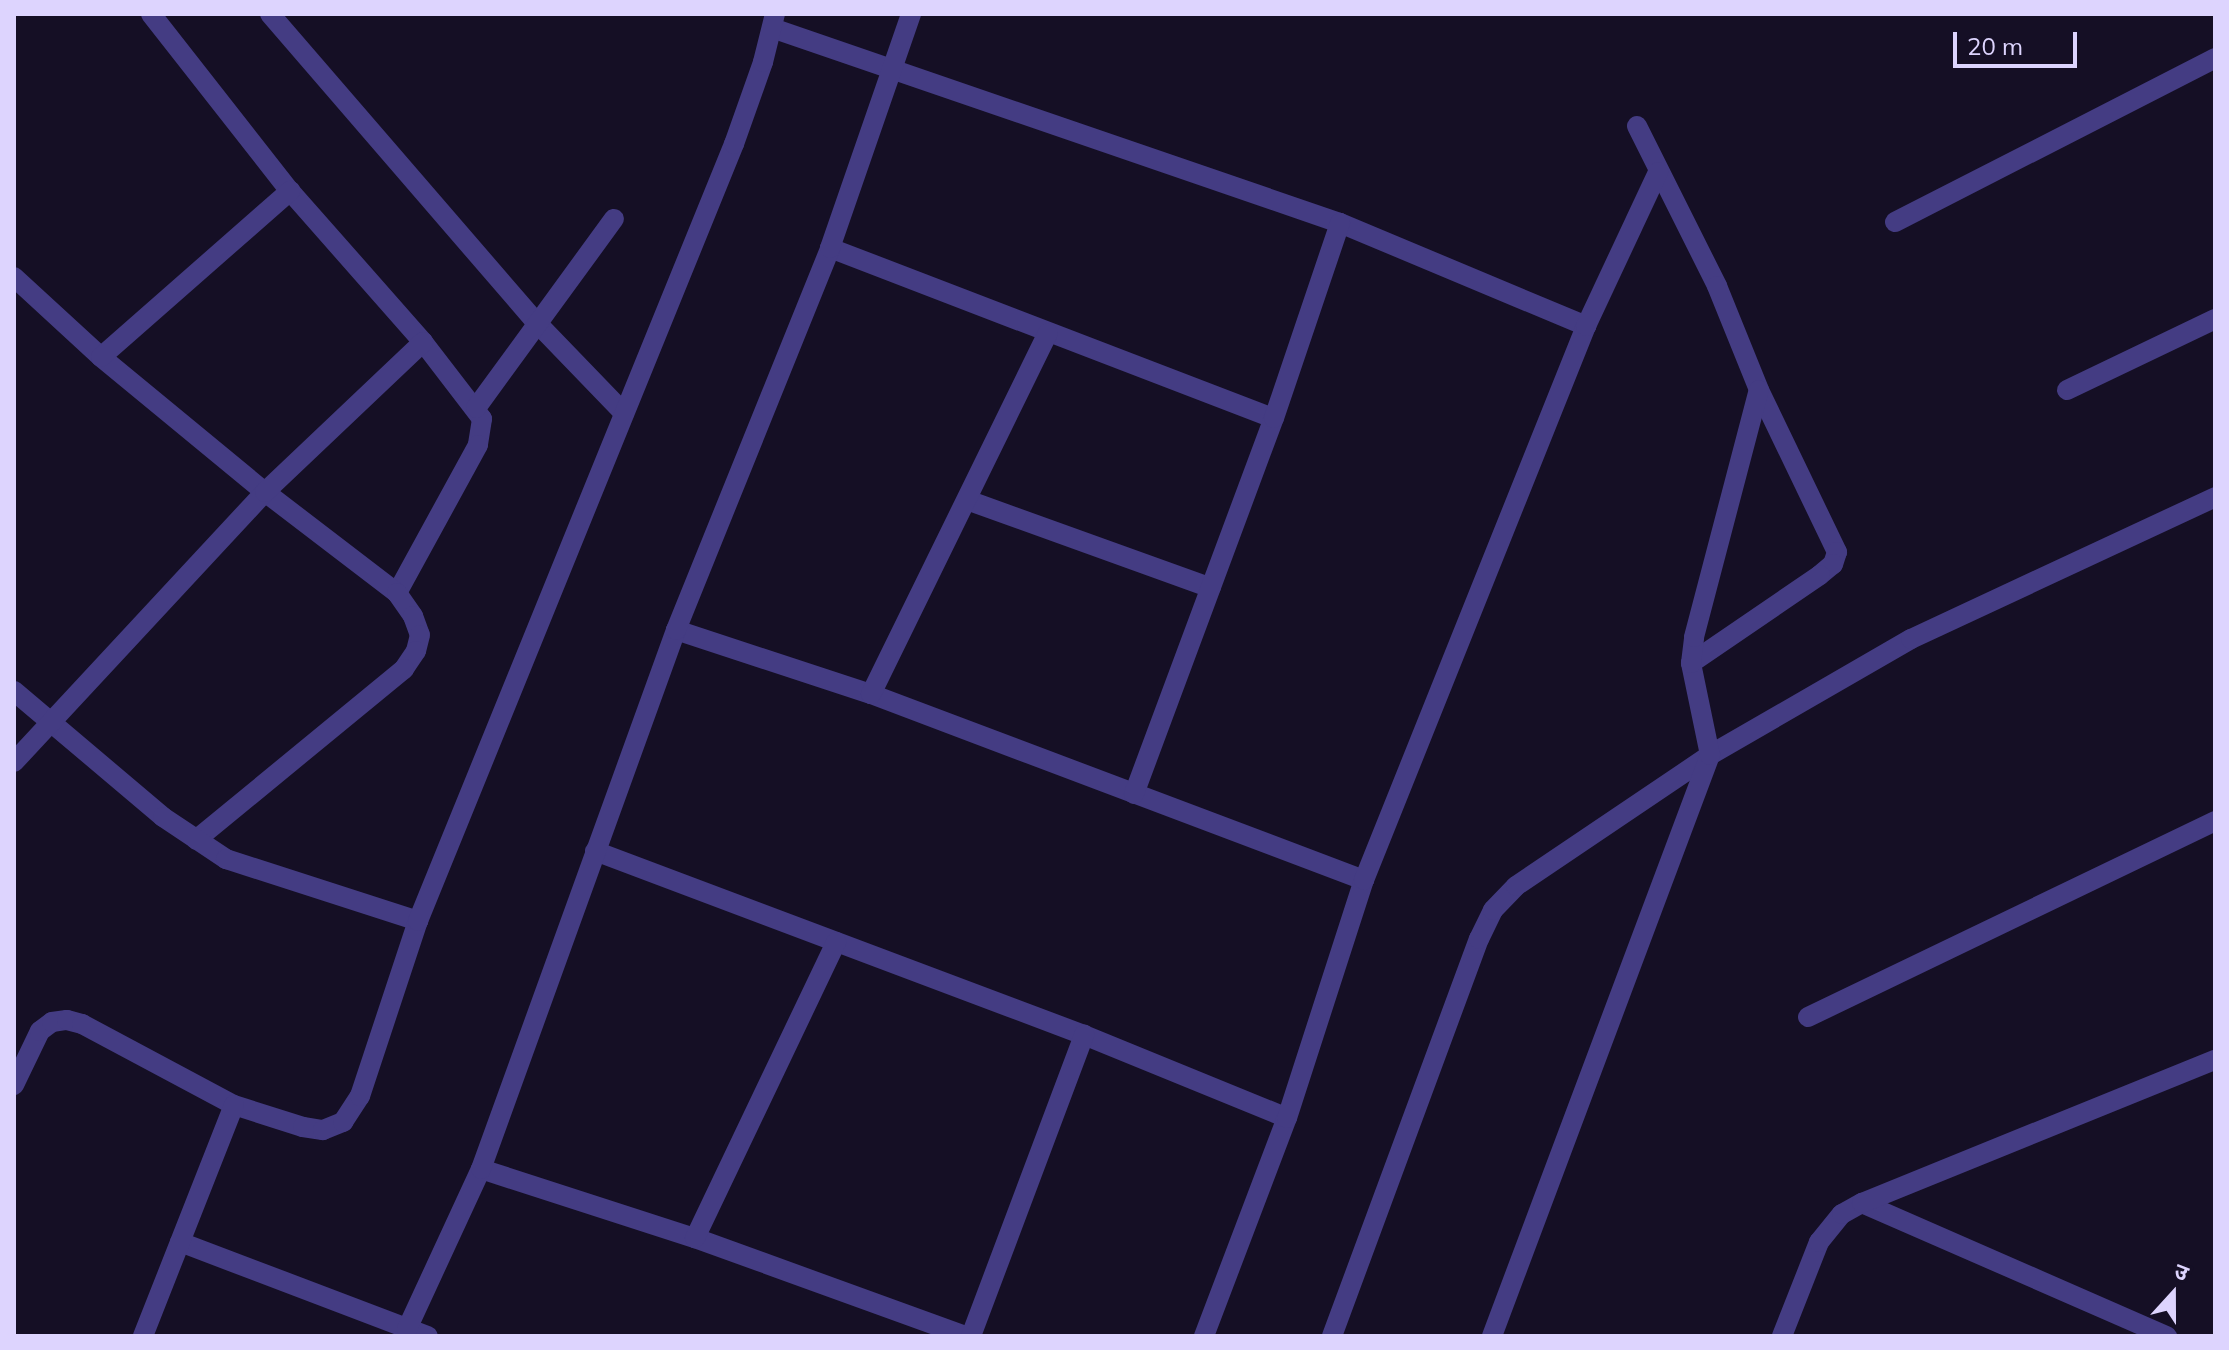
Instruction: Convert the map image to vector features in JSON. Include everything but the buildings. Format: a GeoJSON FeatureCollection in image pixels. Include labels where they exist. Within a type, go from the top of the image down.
{"type":"FeatureCollection","features":[{"type":"Feature","properties":{"kind":"street"},"geometry":{"type":"LineString","coordinates":[[151,14],[290,191],[423,342],[476,408],[483,432],[478,445],[397,593]]}},
{"type":"Feature","properties":{"kind":"street"},"geometry":{"type":"LineString","coordinates":[[270,14],[538,324],[624,413]]}},
{"type":"Feature","properties":{"kind":"street"},"geometry":{"type":"LineString","coordinates":[[407,1329],[481,1169],[676,630],[830,248],[911,14]]}},
{"type":"Feature","properties":{"kind":"street"},"geometry":{"type":"LineString","coordinates":[[14,1085],[40,1031],[52,1022],[67,1020],[82,1024],[234,1105],[303,1127],[323,1130],[343,1122],[360,1096],[418,921],[734,144],[774,21],[892,71],[1340,223],[1586,326]]}},
{"type":"Feature","properties":{"kind":"street"},"geometry":{"type":"LineString","coordinates":[[1895,222],[2215,58]]}},
{"type":"Feature","properties":{"kind":"street"},"geometry":{"type":"LineString","coordinates":[[1637,126],[1717,286],[1759,390],[1834,538],[1837,552],[1833,564],[1820,575],[1691,663]]}},
{"type":"Feature","properties":{"kind":"street"},"geometry":{"type":"LineString","coordinates":[[1204,1336],[1287,1118],[1364,880],[1586,326],[1658,172]]}},
{"type":"Feature","properties":{"kind":"street"},"geometry":{"type":"LineString","coordinates":[[101,357],[290,191]]}},
{"type":"Feature","properties":{"kind":"street"},"geometry":{"type":"LineString","coordinates":[[476,408],[614,219]]}},
{"type":"Feature","properties":{"kind":"street"},"geometry":{"type":"LineString","coordinates":[[1134,794],[1274,418],[1340,223]]}},
{"type":"Feature","properties":{"kind":"street"},"geometry":{"type":"LineString","coordinates":[[830,248],[1274,418]]}},
{"type":"Feature","properties":{"kind":"street"},"geometry":{"type":"LineString","coordinates":[[16,283],[265,492],[397,593],[413,616],[420,635],[416,651],[404,669],[196,840]]}},
{"type":"Feature","properties":{"kind":"street"},"geometry":{"type":"LineString","coordinates":[[2067,390],[2215,319]]}},
{"type":"Feature","properties":{"kind":"street"},"geometry":{"type":"LineString","coordinates":[[871,694],[1048,333]]}},
{"type":"Feature","properties":{"kind":"street"},"geometry":{"type":"LineString","coordinates":[[14,762],[265,492],[423,342]]}},
{"type":"Feature","properties":{"kind":"street"},"geometry":{"type":"LineString","coordinates":[[1492,1336],[1710,755],[1691,663],[1694,637],[1759,390]]}},
{"type":"Feature","properties":{"kind":"street"},"geometry":{"type":"LineString","coordinates":[[1332,1336],[1493,910],[1516,886],[1710,755],[1911,639],[2215,497]]}},
{"type":"Feature","properties":{"kind":"street"},"geometry":{"type":"LineString","coordinates":[[967,500],[1211,588]]}},
{"type":"Feature","properties":{"kind":"street"},"geometry":{"type":"LineString","coordinates":[[676,630],[871,694],[1364,880]]}},
{"type":"Feature","properties":{"kind":"street"},"geometry":{"type":"LineString","coordinates":[[14,691],[50,725],[196,840],[226,859],[418,921]]}},
{"type":"Feature","properties":{"kind":"street"},"geometry":{"type":"LineString","coordinates":[[1808,1017],[2215,821]]}},
{"type":"Feature","properties":{"kind":"street"},"geometry":{"type":"LineString","coordinates":[[595,851],[1084,1035],[1287,1118]]}},
{"type":"Feature","properties":{"kind":"street"},"geometry":{"type":"LineString","coordinates":[[695,1238],[836,942]]}},
{"type":"Feature","properties":{"kind":"street"},"geometry":{"type":"LineString","coordinates":[[481,1169],[695,1238],[969,1336],[1084,1035]]}},
{"type":"Feature","properties":{"kind":"street"},"geometry":{"type":"LineString","coordinates":[[1782,1336],[1819,1242],[1842,1214],[1862,1203],[2215,1060]]}},
{"type":"Feature","properties":{"kind":"street"},"geometry":{"type":"LineString","coordinates":[[143,1336],[234,1105]]}},
{"type":"Feature","properties":{"kind":"street"},"geometry":{"type":"LineString","coordinates":[[1862,1203],[2154,1334]]}},
{"type":"Feature","properties":{"kind":"street"},"geometry":{"type":"LineString","coordinates":[[180,1242],[428,1336]]}}]}
